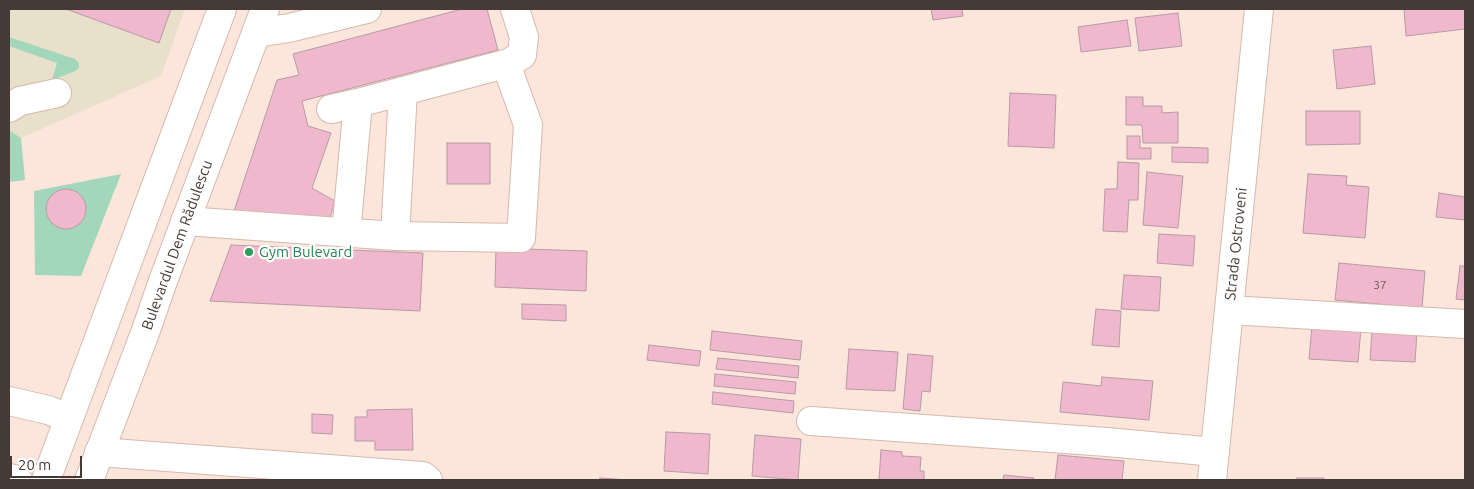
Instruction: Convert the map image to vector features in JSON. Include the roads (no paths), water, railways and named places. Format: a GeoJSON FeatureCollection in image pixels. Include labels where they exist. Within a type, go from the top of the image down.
{"type":"FeatureCollection","features":[{"type":"Feature","properties":{"kind":"street"},"geometry":{"type":"LineString","coordinates":[[46,480],[222,9]]}},
{"type":"Feature","properties":{"kind":"street"},"geometry":{"type":"LineString","coordinates":[[260,21],[290,28],[367,9]]}},
{"type":"Feature","properties":{"kind":"street"},"geometry":{"type":"LineString","coordinates":[[331,109],[506,64],[522,55],[524,37],[515,9]]}},
{"type":"Feature","properties":{"kind":"street","name":"Strada Ostroveni"},"geometry":{"type":"LineString","coordinates":[[1212,480],[1259,9]]}},
{"type":"Feature","properties":{"kind":"street","name":"Bulevardul Dem Rădulescu"},"geometry":{"type":"LineString","coordinates":[[89,480],[260,21]]}},
{"type":"Feature","properties":{"kind":"street"},"geometry":{"type":"LineString","coordinates":[[185,221],[395,236],[521,238],[528,125],[506,64]]}},
{"type":"Feature","properties":{"kind":"street"},"geometry":{"type":"LineString","coordinates":[[198,72],[236,86]]}},
{"type":"Feature","properties":{"kind":"street"},"geometry":{"type":"LineString","coordinates":[[395,236],[403,91]]}},
{"type":"Feature","properties":{"kind":"street"},"geometry":{"type":"LineString","coordinates":[[9,108],[20,101],[57,93]]}},
{"type":"Feature","properties":{"kind":"street"},"geometry":{"type":"LineString","coordinates":[[346,233],[358,103]]}},
{"type":"Feature","properties":{"kind":"street"},"geometry":{"type":"LineString","coordinates":[[1229,310],[1465,324]]}},
{"type":"Feature","properties":{"kind":"street"},"geometry":{"type":"LineString","coordinates":[[9,401],[48,410],[69,418]]}},
{"type":"Feature","properties":{"kind":"street"},"geometry":{"type":"LineString","coordinates":[[811,421],[1107,442],[1215,452]]}},
{"type":"Feature","properties":{"kind":"street"},"geometry":{"type":"LineString","coordinates":[[99,452],[425,478]]}},
{"type":"Feature","properties":{"kind":"street"},"geometry":{"type":"LineString","coordinates":[[9,478],[18,480]]}},
{"type":"Feature","properties":{"kind":"place","name":"Gym Bulevard"},"geometry":{"type":"Point","coordinates":[249,252]}}]}
